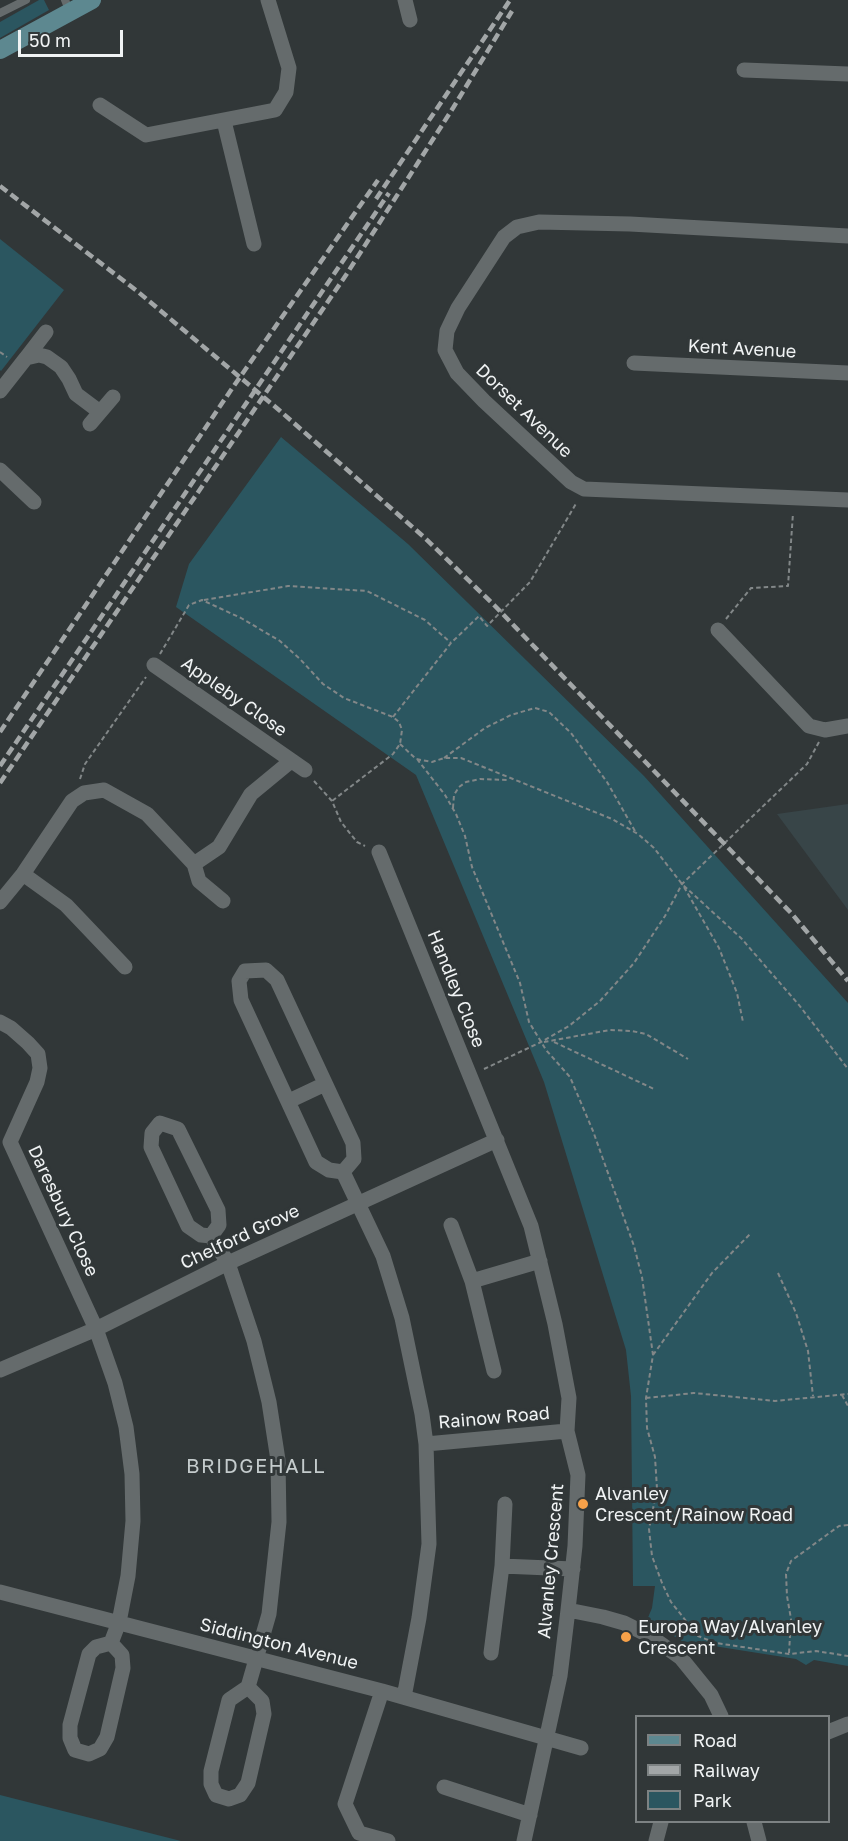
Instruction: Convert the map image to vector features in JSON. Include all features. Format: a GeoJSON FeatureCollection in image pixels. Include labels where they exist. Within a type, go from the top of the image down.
{"type":"FeatureCollection","features":[{"type":"Feature","properties":{"kind":"street"},"geometry":{"type":"LineString","coordinates":[[0,50],[68,6],[92,0]]}},
{"type":"Feature","properties":{"kind":"street"},"geometry":{"type":"LineString","coordinates":[[100,105],[146,135],[275,110],[286,92],[289,68],[268,0]]}},
{"type":"Feature","properties":{"kind":"street"},"geometry":{"type":"LineString","coordinates":[[405,0],[410,20]]}},
{"type":"Feature","properties":{"kind":"street"},"geometry":{"type":"LineString","coordinates":[[744,70],[848,74]]}},
{"type":"Feature","properties":{"kind":"street"},"geometry":{"type":"LineString","coordinates":[[224,121],[254,243]]}},
{"type":"Feature","properties":{"kind":"street","name":"Dorset Avenue"},"geometry":{"type":"LineString","coordinates":[[584,489],[571,482],[484,401],[457,373],[445,350],[447,331],[458,308],[504,237],[517,227],[539,222],[630,224],[848,236]]}},
{"type":"Feature","properties":{"kind":"street"},"geometry":{"type":"LineString","coordinates":[[0,391],[46,332]]}},
{"type":"Feature","properties":{"kind":"street"},"geometry":{"type":"LineString","coordinates":[[26,358],[39,355],[47,357],[60,367],[76,394],[95,418],[113,397]]}},
{"type":"Feature","properties":{"kind":"street","name":"Kent Avenue"},"geometry":{"type":"LineString","coordinates":[[634,363],[848,373]]}},
{"type":"Feature","properties":{"kind":"street"},"geometry":{"type":"LineString","coordinates":[[0,470],[34,502]]}},
{"type":"Feature","properties":{"kind":"street"},"geometry":{"type":"LineString","coordinates":[[584,489],[848,500]]}},
{"type":"Feature","properties":{"kind":"street"},"geometry":{"type":"LineString","coordinates":[[718,630],[809,726],[825,730],[848,726]]}},
{"type":"Feature","properties":{"kind":"street","name":"Appleby Close"},"geometry":{"type":"LineString","coordinates":[[154,665],[305,770]]}},
{"type":"Feature","properties":{"kind":"street","name":"Appleby Close"},"geometry":{"type":"LineString","coordinates":[[194,864],[219,847],[250,794],[291,761]]}},
{"type":"Feature","properties":{"kind":"street"},"geometry":{"type":"LineString","coordinates":[[0,902],[23,874],[77,797],[84,793],[104,790],[147,814],[194,864],[199,880],[223,901]]}},
{"type":"Feature","properties":{"kind":"street","name":"Handley Close"},"geometry":{"type":"LineString","coordinates":[[379,852],[497,1140]]}},
{"type":"Feature","properties":{"kind":"street"},"geometry":{"type":"LineString","coordinates":[[23,874],[66,905],[126,968]]}},
{"type":"Feature","properties":{"kind":"street"},"geometry":{"type":"LineString","coordinates":[[266,970],[277,980],[353,1143],[354,1159],[343,1172],[328,1170],[316,1161],[241,1000],[239,981],[245,971],[266,970]]}},
{"type":"Feature","properties":{"kind":"street","name":"Daresbury Close"},"geometry":{"type":"LineString","coordinates":[[0,1022],[28,1042],[38,1054],[40,1068],[37,1083],[10,1142],[96,1329]]}},
{"type":"Feature","properties":{"kind":"street"},"geometry":{"type":"LineString","coordinates":[[289,1101],[326,1084]]}},
{"type":"Feature","properties":{"kind":"street"},"geometry":{"type":"LineString","coordinates":[[160,1123],[178,1129],[218,1210],[219,1225],[211,1236],[201,1235],[188,1226],[159,1166],[150,1145],[152,1132],[160,1123]]}},
{"type":"Feature","properties":{"kind":"street","name":"Chelford Grove"},"geometry":{"type":"LineString","coordinates":[[0,1370],[96,1329],[228,1263],[497,1140]]}},
{"type":"Feature","properties":{"kind":"street","name":"Alvanley Crescent"},"geometry":{"type":"LineString","coordinates":[[497,1140],[531,1226],[540,1261],[569,1398],[567,1431],[578,1475],[573,1569],[560,1676],[524,1841]]}},
{"type":"Feature","properties":{"kind":"street"},"geometry":{"type":"LineString","coordinates":[[343,1172],[383,1256],[402,1318],[426,1444],[429,1544],[419,1618],[404,1697]]}},
{"type":"Feature","properties":{"kind":"street"},"geometry":{"type":"LineString","coordinates":[[451,1225],[472,1281],[494,1371]]}},
{"type":"Feature","properties":{"kind":"street"},"geometry":{"type":"LineString","coordinates":[[211,1236],[228,1263],[254,1341],[269,1402],[278,1460],[279,1522],[269,1614],[248,1687],[230,1700],[211,1771],[211,1784],[216,1796],[230,1799],[240,1795],[248,1783],[264,1714],[262,1701],[248,1687]]}},
{"type":"Feature","properties":{"kind":"street"},"geometry":{"type":"LineString","coordinates":[[472,1281],[540,1261]]}},
{"type":"Feature","properties":{"kind":"street"},"geometry":{"type":"LineString","coordinates":[[96,1329],[115,1383],[123,1416],[132,1474],[133,1521],[128,1575],[120,1623],[111,1643]]}},
{"type":"Feature","properties":{"kind":"street","name":"Rainow Road"},"geometry":{"type":"LineString","coordinates":[[426,1444],[567,1431]]}},
{"type":"Feature","properties":{"kind":"street"},"geometry":{"type":"LineString","coordinates":[[491,1653],[502,1566],[505,1504]]}},
{"type":"Feature","properties":{"kind":"street"},"geometry":{"type":"LineString","coordinates":[[502,1566],[573,1569]]}},
{"type":"Feature","properties":{"kind":"street","name":"Siddington Avenue"},"geometry":{"type":"LineString","coordinates":[[0,1592],[382,1690],[581,1749]]}},
{"type":"Feature","properties":{"kind":"street"},"geometry":{"type":"LineString","coordinates":[[568,1610],[624,1623],[650,1636],[681,1658],[711,1695],[721,1715]]}},
{"type":"Feature","properties":{"kind":"street"},"geometry":{"type":"LineString","coordinates":[[111,1643],[122,1655],[123,1668],[107,1737],[100,1749],[89,1754],[75,1750],[70,1738],[70,1725],[89,1654],[96,1647],[111,1643]]}},
{"type":"Feature","properties":{"kind":"street"},"geometry":{"type":"LineString","coordinates":[[382,1690],[345,1804],[359,1833],[388,1841]]}},
{"type":"Feature","properties":{"kind":"street"},"geometry":{"type":"LineString","coordinates":[[830,1731],[848,1724]]}},
{"type":"Feature","properties":{"kind":"street"},"geometry":{"type":"LineString","coordinates":[[444,1787],[530,1815]]}},
{"type":"Feature","properties":{"kind":"street"},"geometry":{"type":"LineString","coordinates":[[656,1841],[660,1823]]}},
{"type":"Feature","properties":{"kind":"street"},"geometry":{"type":"LineString","coordinates":[[754,1823],[759,1841]]}},
{"type":"Feature","properties":{"kind":"lane"},"geometry":{"type":"LineString","coordinates":[[0,13],[26,0]]}},
{"type":"Feature","properties":{"kind":"path"},"geometry":{"type":"LineString","coordinates":[[393,717],[451,643],[475,619],[479,616],[487,626],[530,582],[584,489]]}},
{"type":"Feature","properties":{"kind":"path"},"geometry":{"type":"LineString","coordinates":[[718,630],[751,588],[788,586],[794,498]]}},
{"type":"Feature","properties":{"kind":"path"},"geometry":{"type":"LineString","coordinates":[[77,797],[77,787],[85,764],[154,665],[189,605],[202,600],[288,586],[367,591],[424,620],[451,643]]}},
{"type":"Feature","properties":{"kind":"path"},"geometry":{"type":"LineString","coordinates":[[202,600],[242,618],[280,641],[324,684],[344,698],[393,717],[399,722],[402,730],[400,744],[393,754],[332,801]]}},
{"type":"Feature","properties":{"kind":"path"},"geometry":{"type":"LineString","coordinates":[[444,759],[485,728],[511,715],[535,708],[549,712],[571,733],[607,782],[635,832]]}},
{"type":"Feature","properties":{"kind":"path"},"geometry":{"type":"LineString","coordinates":[[470,1076],[542,1042],[569,1026],[600,1001],[618,983],[665,916],[682,884],[807,764],[825,730]]}},
{"type":"Feature","properties":{"kind":"path"},"geometry":{"type":"LineString","coordinates":[[400,744],[417,759],[445,795],[454,811],[465,836],[472,867],[520,983],[530,1022],[546,1050],[570,1077],[593,1131],[634,1246],[642,1277],[653,1355],[646,1398],[647,1428],[655,1457],[657,1489],[649,1528],[652,1556],[671,1602],[698,1636],[716,1643],[789,1654],[816,1651],[848,1656]]}},
{"type":"Feature","properties":{"kind":"path"},"geometry":{"type":"LineString","coordinates":[[417,759],[432,762],[461,758],[612,819],[635,832],[654,849],[682,884],[719,948],[737,993],[743,1022]]}},
{"type":"Feature","properties":{"kind":"path"},"geometry":{"type":"LineString","coordinates":[[305,770],[332,801],[341,822],[357,842],[379,852]]}},
{"type":"Feature","properties":{"kind":"path"},"geometry":{"type":"LineString","coordinates":[[454,811],[454,795],[466,782],[480,779],[511,780]]}},
{"type":"Feature","properties":{"kind":"path"},"geometry":{"type":"LineString","coordinates":[[682,884],[741,938],[800,1005],[848,1069]]}},
{"type":"Feature","properties":{"kind":"path"},"geometry":{"type":"LineString","coordinates":[[542,1042],[610,1030],[632,1031],[646,1034],[688,1059]]}},
{"type":"Feature","properties":{"kind":"path"},"geometry":{"type":"LineString","coordinates":[[553,1041],[654,1089]]}},
{"type":"Feature","properties":{"kind":"path"},"geometry":{"type":"LineString","coordinates":[[653,1355],[712,1273],[751,1233]]}},
{"type":"Feature","properties":{"kind":"path"},"geometry":{"type":"LineString","coordinates":[[778,1273],[796,1313],[808,1351],[813,1397]]}},
{"type":"Feature","properties":{"kind":"path"},"geometry":{"type":"LineString","coordinates":[[646,1398],[694,1393],[775,1401],[848,1394]]}},
{"type":"Feature","properties":{"kind":"path"},"geometry":{"type":"LineString","coordinates":[[842,1395],[848,1406]]}},
{"type":"Feature","properties":{"kind":"path"},"geometry":{"type":"LineString","coordinates":[[789,1654],[791,1619],[786,1574],[791,1561],[839,1526],[848,1525]]}},
{"type":"Feature","properties":{"kind":"shaded area"},"geometry":{"type":"Polygon","coordinates":[[[848,804],[848,910],[777,814],[848,804]]]}},
{"type":"Feature","properties":{"kind":"green space"},"geometry":{"type":"Polygon","coordinates":[[[39,0],[44,0],[49,10],[0,38],[0,22],[39,0]]]}},
{"type":"Feature","properties":{"kind":"green space"},"geometry":{"type":"Polygon","coordinates":[[[0,239],[64,290],[1,371],[0,370],[0,239]]]}},
{"type":"Feature","properties":{"kind":"green space"},"geometry":{"type":"Polygon","coordinates":[[[281,437],[408,544],[644,776],[848,1003],[848,1666],[814,1660],[806,1665],[796,1659],[682,1641],[647,1620],[652,1608],[655,1586],[633,1586],[631,1396],[626,1350],[544,1082],[416,775],[176,607],[189,564],[281,437]]]}},
{"type":"Feature","properties":{"kind":"green space"},"geometry":{"type":"Polygon","coordinates":[[[0,1795],[181,1841],[0,1841],[0,1795]]]}},
{"type":"Feature","properties":{"kind":"railway"},"geometry":{"type":"LineString","coordinates":[[376,199],[510,0]]}},
{"type":"Feature","properties":{"kind":"railway"},"geometry":{"type":"LineString","coordinates":[[0,783],[346,275],[512,11]]}},
{"type":"Feature","properties":{"kind":"railway"},"geometry":{"type":"LineString","coordinates":[[0,732],[231,390],[378,180]]}},
{"type":"Feature","properties":{"kind":"railway"},"geometry":{"type":"LineString","coordinates":[[0,186],[137,291],[279,410],[425,538],[495,606],[792,914],[848,981]]}},
{"type":"Feature","properties":{"kind":"railway"},"geometry":{"type":"LineString","coordinates":[[0,766],[389,193]]}},
{"type":"Feature","properties":{"kind":"place","name":"Alvanley Crescent/Rainow Road"},"geometry":{"type":"Point","coordinates":[583,1504]}},
{"type":"Feature","properties":{"kind":"place","name":"Europa Way/Alvanley Crescent"},"geometry":{"type":"Point","coordinates":[626,1637]}},
{"type":"Feature","properties":{"kind":"district","name":"BRIDGEHALL"},"geometry":{"type":"Point","coordinates":[256,1467]}}]}
